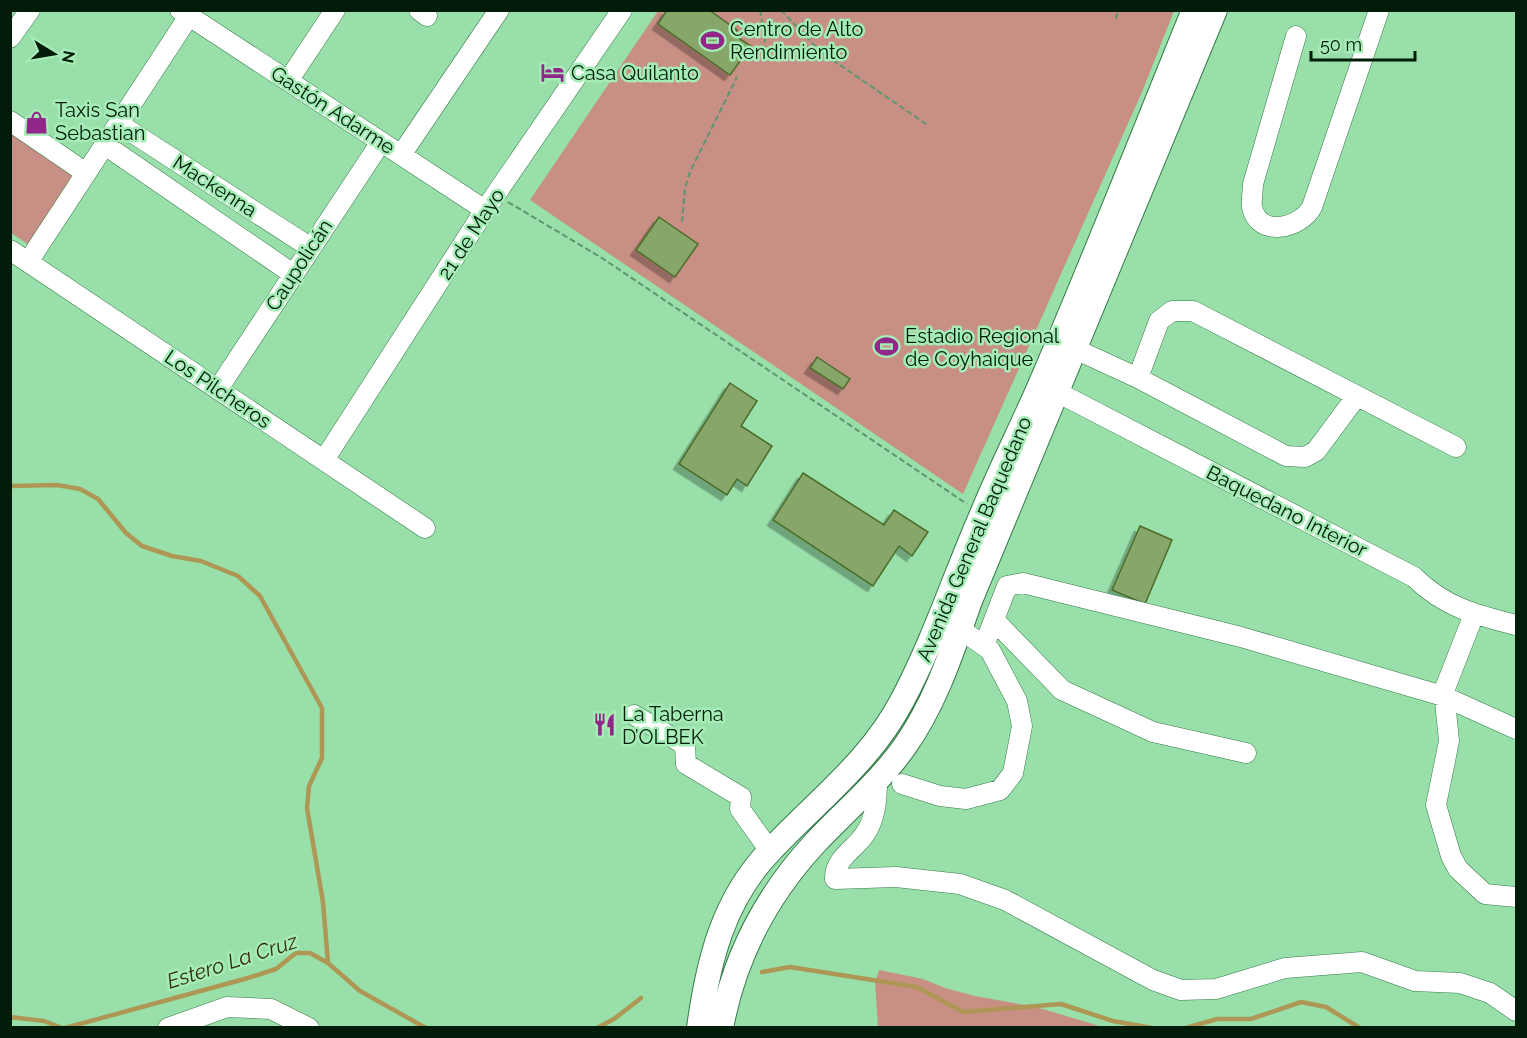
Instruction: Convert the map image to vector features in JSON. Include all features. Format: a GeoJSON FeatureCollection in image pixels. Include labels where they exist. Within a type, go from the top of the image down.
{"type":"FeatureCollection","features":[{"type":"Feature","properties":{"kind":"main road","name":"Avenida General Baquedano"},"geometry":{"type":"LineString","coordinates":[[699,1028],[713,948],[727,914],[745,882],[770,851],[859,762],[898,709],[918,670],[982,513],[1041,384],[1194,10]]}},
{"type":"Feature","properties":{"kind":"main road","name":"Avenida General Baquedano"},"geometry":{"type":"LineString","coordinates":[[721,1028],[735,969],[768,902],[793,868],[877,780],[905,746],[927,711],[1215,10]]}},
{"type":"Feature","properties":{"kind":"street"},"geometry":{"type":"LineString","coordinates":[[10,38],[30,10]]}},
{"type":"Feature","properties":{"kind":"street"},"geometry":{"type":"LineString","coordinates":[[288,81],[334,10]]}},
{"type":"Feature","properties":{"kind":"street"},"geometry":{"type":"LineString","coordinates":[[401,155],[499,10]]}},
{"type":"Feature","properties":{"kind":"street","name":"21 de Mayo"},"geometry":{"type":"LineString","coordinates":[[324,460],[490,202],[622,10]]}},
{"type":"Feature","properties":{"kind":"street"},"geometry":{"type":"LineString","coordinates":[[1296,36],[1253,184],[1252,208],[1255,214],[1264,222],[1279,227],[1295,225],[1308,215],[1312,207],[1379,10]]}},
{"type":"Feature","properties":{"kind":"street"},"geometry":{"type":"LineString","coordinates":[[28,262],[119,124],[185,14]]}},
{"type":"Feature","properties":{"kind":"street","name":"Gastón Adarme"},"geometry":{"type":"LineString","coordinates":[[185,14],[401,155],[490,202]]}},
{"type":"Feature","properties":{"kind":"street"},"geometry":{"type":"LineString","coordinates":[[10,121],[86,173]]}},
{"type":"Feature","properties":{"kind":"street","name":"Mackenna"},"geometry":{"type":"LineString","coordinates":[[119,124],[311,248]]}},
{"type":"Feature","properties":{"kind":"street","name":"Caupolicán"},"geometry":{"type":"LineString","coordinates":[[218,389],[381,142]]}},
{"type":"Feature","properties":{"kind":"street","name":"Mackenna"},"geometry":{"type":"LineString","coordinates":[[105,145],[293,274]]}},
{"type":"Feature","properties":{"kind":"street","name":"Los Pilcheros"},"geometry":{"type":"LineString","coordinates":[[10,250],[425,528]]}},
{"type":"Feature","properties":{"kind":"street"},"geometry":{"type":"LineString","coordinates":[[1138,378],[1160,321],[1172,311],[1193,310],[1356,397],[1456,447]]}},
{"type":"Feature","properties":{"kind":"street"},"geometry":{"type":"LineString","coordinates":[[1075,349],[1138,378],[1286,456],[1305,458],[1316,451],[1356,397]]}},
{"type":"Feature","properties":{"kind":"street","name":"Baquedano Interior"},"geometry":{"type":"LineString","coordinates":[[1057,392],[1414,577],[1429,593],[1473,614],[1516,625]]}},
{"type":"Feature","properties":{"kind":"street"},"geometry":{"type":"LineString","coordinates":[[984,646],[1007,586],[1023,583],[1241,637],[1443,696],[1516,729]]}},
{"type":"Feature","properties":{"kind":"street"},"geometry":{"type":"LineString","coordinates":[[1473,614],[1443,696],[1449,741],[1436,805],[1451,856],[1464,875],[1485,894],[1516,897]]}},
{"type":"Feature","properties":{"kind":"street"},"geometry":{"type":"LineString","coordinates":[[995,621],[1062,690],[1153,732],[1246,753]]}},
{"type":"Feature","properties":{"kind":"street"},"geometry":{"type":"LineString","coordinates":[[902,784],[940,796],[966,799],[1000,790],[1009,782],[1013,773],[1022,726],[1017,701],[990,650],[960,629]]}},
{"type":"Feature","properties":{"kind":"street"},"geometry":{"type":"LineString","coordinates":[[634,715],[685,746],[686,764],[741,797],[740,809],[770,851]]}},
{"type":"Feature","properties":{"kind":"street"},"geometry":{"type":"LineString","coordinates":[[877,780],[874,814],[865,834],[841,860],[835,872],[835,879],[896,877],[960,884],[1005,900],[1153,980],[1181,990],[1216,989],[1285,968],[1362,962],[1415,981],[1460,983],[1490,993],[1516,1011]]}},
{"type":"Feature","properties":{"kind":"street"},"geometry":{"type":"LineString","coordinates":[[168,1028],[227,1008],[270,1009],[309,1028]]}},
{"type":"Feature","properties":{"kind":"path"},"geometry":{"type":"LineString","coordinates":[[760,10],[765,38],[764,55]]}},
{"type":"Feature","properties":{"kind":"path"},"geometry":{"type":"LineString","coordinates":[[781,10],[821,52],[926,124]]}},
{"type":"Feature","properties":{"kind":"path"},"geometry":{"type":"LineString","coordinates":[[1116,19],[1118,10]]}},
{"type":"Feature","properties":{"kind":"path"},"geometry":{"type":"LineString","coordinates":[[682,222],[685,188],[690,172],[737,77]]}},
{"type":"Feature","properties":{"kind":"path"},"geometry":{"type":"LineString","coordinates":[[490,202],[602,258],[982,513]]}},
{"type":"Feature","properties":{"kind":"shaded area","name":"Estadio Regional de Coyhaique"},"geometry":{"type":"Polygon","coordinates":[[[658,11],[1174,11],[1142,92],[963,494],[530,200],[658,11]]]}},
{"type":"Feature","properties":{"kind":"shaded area"},"geometry":{"type":"Polygon","coordinates":[[[10,119],[82,165],[31,246],[11,233],[10,119]]]}},
{"type":"Feature","properties":{"kind":"shaded area"},"geometry":{"type":"Polygon","coordinates":[[[879,970],[923,979],[975,996],[1036,1007],[1103,1027],[878,1027],[875,982],[879,970]]]}},
{"type":"Feature","properties":{"kind":"building","name":"Centro de Alto Rendimiento"},"geometry":{"type":"Polygon","coordinates":[[[667,10],[709,10],[737,30],[734,35],[751,46],[730,75],[658,24],[667,10]]]}},
{"type":"Feature","properties":{"kind":"building"},"geometry":{"type":"Polygon","coordinates":[[[659,217],[698,244],[675,277],[636,250],[659,217]]]}},
{"type":"Feature","properties":{"kind":"building"},"geometry":{"type":"Polygon","coordinates":[[[817,357],[850,379],[843,389],[810,368],[817,357]]]}},
{"type":"Feature","properties":{"kind":"building"},"geometry":{"type":"Polygon","coordinates":[[[730,383],[757,401],[741,426],[772,446],[747,486],[737,479],[727,495],[679,464],[730,383]]]}},
{"type":"Feature","properties":{"kind":"building"},"geometry":{"type":"Polygon","coordinates":[[[803,473],[884,525],[894,510],[928,532],[912,556],[899,546],[873,586],[773,520],[803,473]]]}},
{"type":"Feature","properties":{"kind":"building"},"geometry":{"type":"Polygon","coordinates":[[[1140,526],[1172,540],[1145,604],[1112,590],[1140,526]]]}},
{"type":"Feature","properties":{"kind":"waterway"},"geometry":{"type":"LineString","coordinates":[[10,486],[57,485],[80,489],[98,499],[126,533],[142,546],[172,556],[201,561],[238,576],[260,596],[322,708],[322,758],[309,786],[307,808],[323,902],[328,963]]}},
{"type":"Feature","properties":{"kind":"waterway","name":"Estero La Cruz"},"geometry":{"type":"LineString","coordinates":[[65,1028],[276,969],[296,953],[310,953],[328,963],[360,991],[426,1028]]}},
{"type":"Feature","properties":{"kind":"waterway","name":"Estero La Cruz"},"geometry":{"type":"LineString","coordinates":[[762,972],[790,967],[917,987],[963,1012],[1061,1004],[1113,1021],[1152,1028]]}},
{"type":"Feature","properties":{"kind":"waterway","name":"Estero La Cruz"},"geometry":{"type":"LineString","coordinates":[[597,1028],[614,1019],[641,998]]}},
{"type":"Feature","properties":{"kind":"waterway","name":"Estero La Cruz"},"geometry":{"type":"LineString","coordinates":[[1186,1028],[1217,1019],[1251,1019],[1301,1002],[1326,1007],[1360,1028]]}},
{"type":"Feature","properties":{"kind":"waterway","name":"Estero La Cruz"},"geometry":{"type":"LineString","coordinates":[[10,1017],[44,1021],[62,1028]]}},
{"type":"Feature","properties":{"kind":"place","name":"Centro de Alto Rendimiento"},"geometry":{"type":"Point","coordinates":[712,41]}},
{"type":"Feature","properties":{"kind":"place","name":"Casa Quilanto"},"geometry":{"type":"Point","coordinates":[553,73]}},
{"type":"Feature","properties":{"kind":"place","name":"Taxis San Sebastian"},"geometry":{"type":"Point","coordinates":[37,122]}},
{"type":"Feature","properties":{"kind":"place","name":"Estadio Regional de Coyhaique"},"geometry":{"type":"Point","coordinates":[887,347]}},
{"type":"Feature","properties":{"kind":"place","name":"La Taberna D’OLBEK"},"geometry":{"type":"Point","coordinates":[604,725]}}]}
